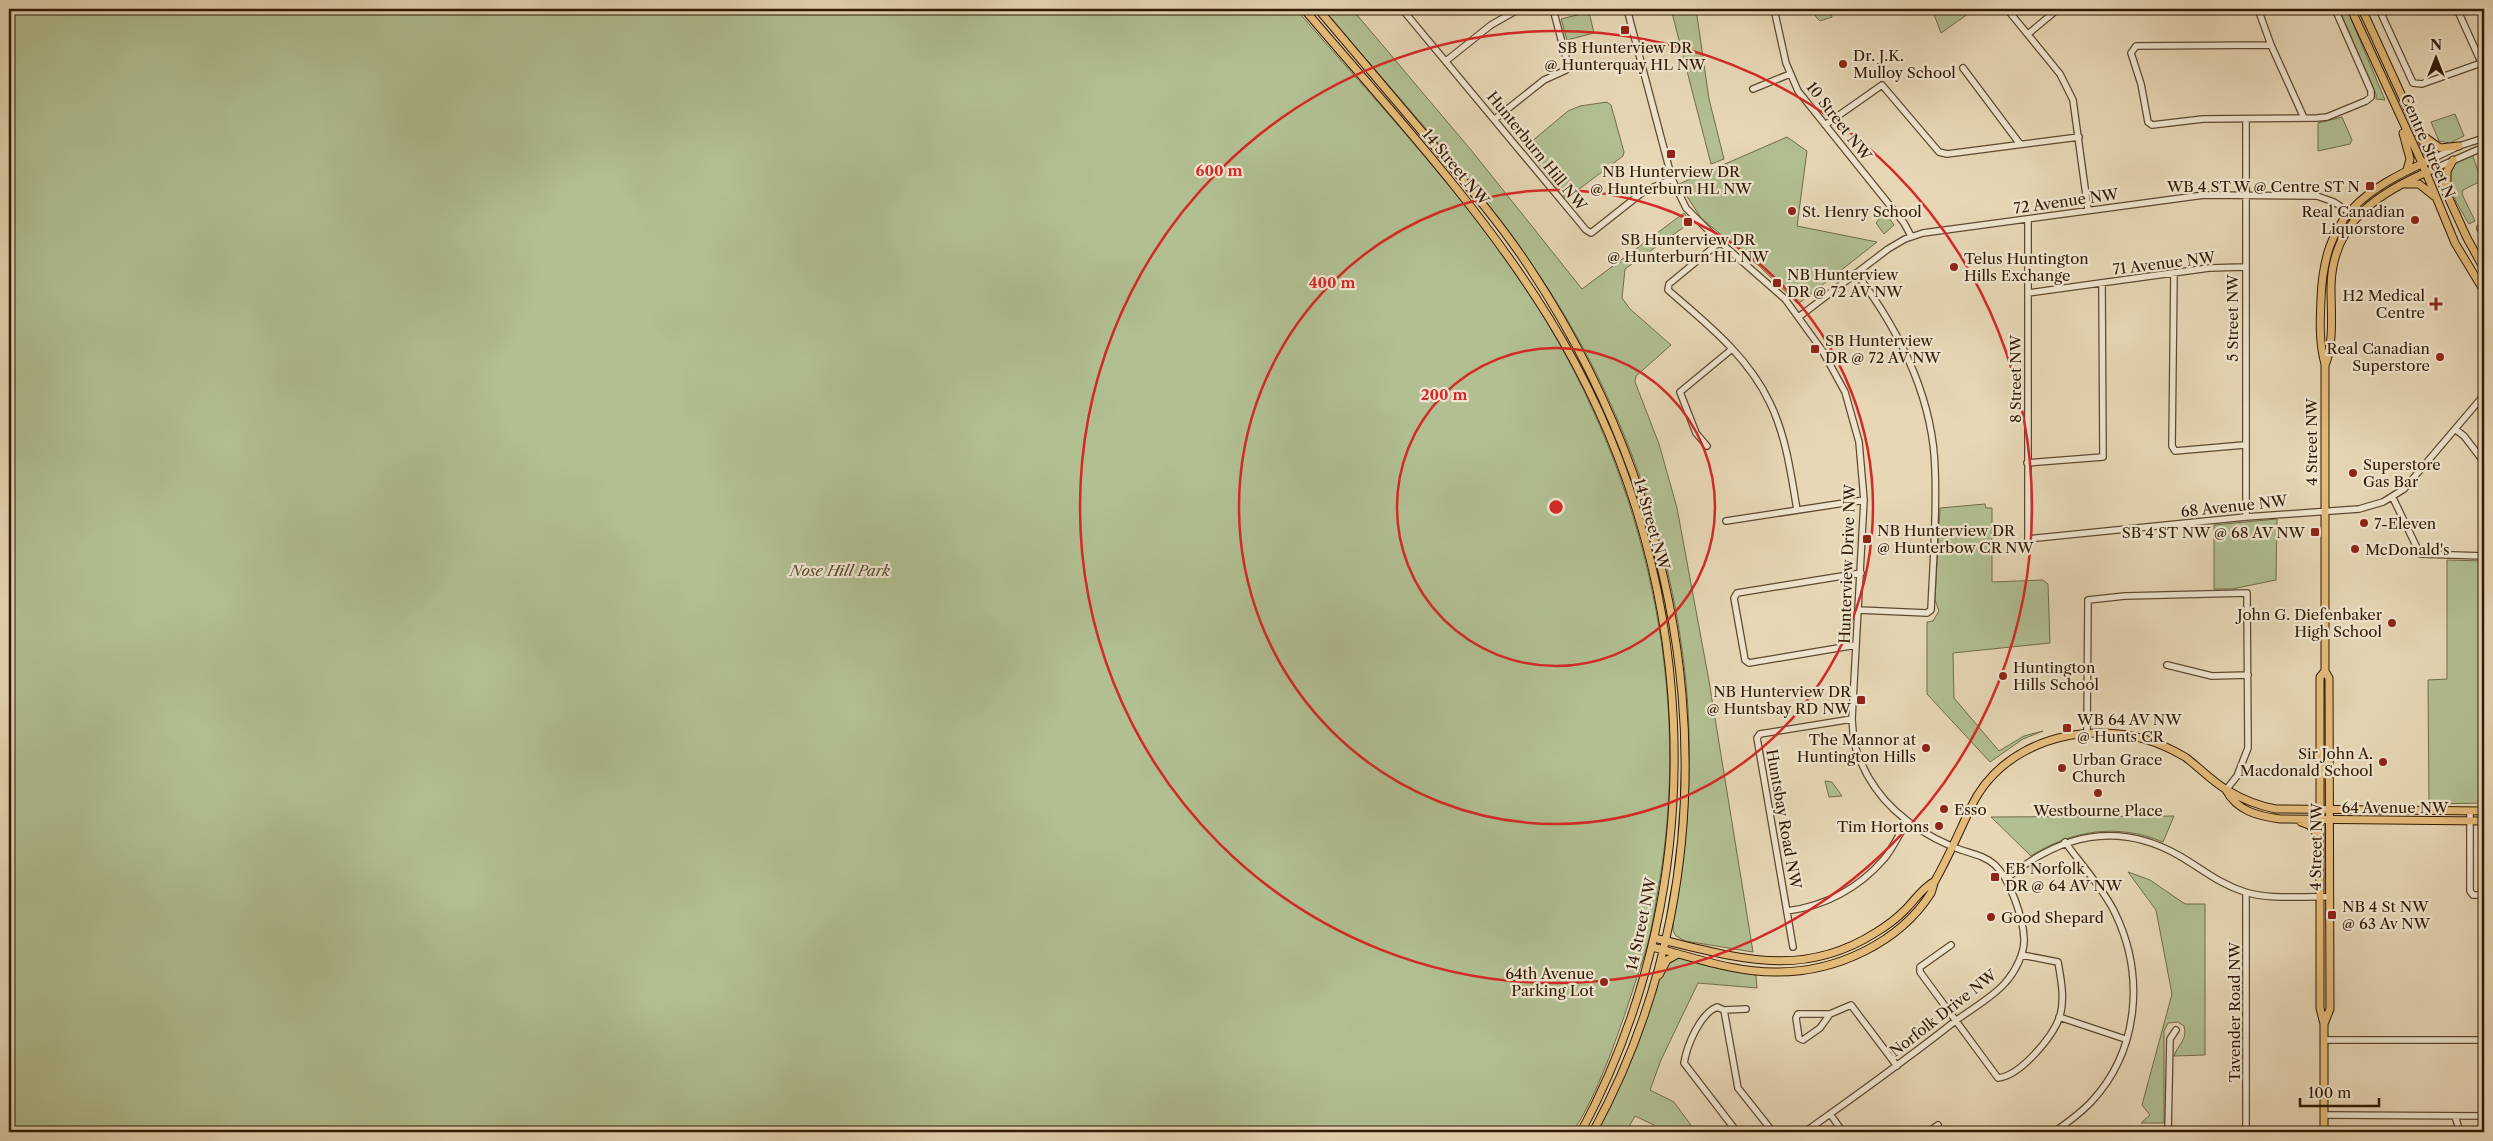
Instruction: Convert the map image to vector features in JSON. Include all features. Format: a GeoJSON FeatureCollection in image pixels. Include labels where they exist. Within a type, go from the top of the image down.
{"type":"FeatureCollection","features":[{"type":"Feature","properties":{"kind":"main road","name":"14 Street NW"},"geometry":{"type":"LineString","coordinates":[[1304,9],[1480,218],[1525,281],[1572,357],[1618,460],[1637,514],[1655,583],[1669,663],[1672,697],[1675,758],[1672,827],[1652,947],[1623,1040],[1610,1074],[1581,1132]]}},
{"type":"Feature","properties":{"kind":"main road","name":"14 Street NW"},"geometry":{"type":"LineString","coordinates":[[1318,9],[1486,207],[1530,269],[1565,325],[1595,379],[1627,453],[1660,558],[1675,629],[1684,707],[1686,754],[1683,828],[1669,925],[1663,950],[1648,1000],[1619,1079],[1593,1132]]}},
{"type":"Feature","properties":{"kind":"main road","name":"Centre Street N"},"geometry":{"type":"LineString","coordinates":[[2351,9],[2426,172],[2455,243],[2484,291]]}},
{"type":"Feature","properties":{"kind":"main road","name":"Centre Street N"},"geometry":{"type":"LineString","coordinates":[[2362,9],[2446,192],[2484,269]]}},
{"type":"Feature","properties":{"kind":"main road"},"geometry":{"type":"LineString","coordinates":[[2391,98],[2392,109],[2409,150],[2410,160],[2407,170]]}},
{"type":"Feature","properties":{"kind":"main road"},"geometry":{"type":"LineString","coordinates":[[2421,134],[2440,148],[2459,146]]}},
{"type":"Feature","properties":{"kind":"main road","name":"4 Street NW"},"geometry":{"type":"LineString","coordinates":[[2324,1024],[2330,1009],[2330,811],[2329,678],[2325,670],[2325,364],[2321,350],[2322,278],[2331,243],[2349,211],[2367,194],[2407,170],[2432,159]]}},
{"type":"Feature","properties":{"kind":"main road"},"geometry":{"type":"LineString","coordinates":[[2446,192],[2447,171],[2453,160]]}},
{"type":"Feature","properties":{"kind":"main road","name":"4 Street NW"},"geometry":{"type":"LineString","coordinates":[[2325,364],[2330,351],[2331,284],[2335,260],[2344,236],[2356,217],[2374,200],[2399,184],[2436,168]]}},
{"type":"Feature","properties":{"kind":"main road"},"geometry":{"type":"LineString","coordinates":[[2399,184],[2419,184],[2436,198]]}},
{"type":"Feature","properties":{"kind":"main road","name":"4 Street NW"},"geometry":{"type":"LineString","coordinates":[[2324,1132],[2324,1024],[2320,1008],[2319,896],[2320,678],[2325,670]]}},
{"type":"Feature","properties":{"kind":"main road","name":"64 Avenue NW"},"geometry":{"type":"LineString","coordinates":[[1652,947],[1724,966],[1764,972],[1797,971],[1836,963],[1872,947],[1901,927],[1922,906],[1932,891],[1934,881],[1979,793],[2006,763],[2048,740],[2087,733],[2124,734],[2151,741],[2185,757],[2226,790],[2266,807],[2282,810],[2320,811],[2484,811]]}},
{"type":"Feature","properties":{"kind":"main road","name":"64 Avenue NW"},"geometry":{"type":"LineString","coordinates":[[2226,790],[2232,801],[2250,812],[2269,818],[2296,820],[2484,821]]}},
{"type":"Feature","properties":{"kind":"main road"},"geometry":{"type":"LineString","coordinates":[[2296,820],[2309,825],[2320,837]]}},
{"type":"Feature","properties":{"kind":"main road","name":"64 Avenue NW"},"geometry":{"type":"LineString","coordinates":[[1654,938],[1741,959],[1763,962],[1786,962],[1825,955],[1857,943],[1874,934],[1904,910],[1926,886],[1934,881]]}},
{"type":"Feature","properties":{"kind":"main road"},"geometry":{"type":"LineString","coordinates":[[1669,925],[1674,938],[1695,948]]}},
{"type":"Feature","properties":{"kind":"main road"},"geometry":{"type":"LineString","coordinates":[[1648,1000],[1661,969],[1667,960],[1678,954]]}},
{"type":"Feature","properties":{"kind":"street","name":"Hunterburn Hill NW"},"geometry":{"type":"LineString","coordinates":[[1402,9],[1495,119],[1563,204],[1591,233],[1643,192],[1672,179]]}},
{"type":"Feature","properties":{"kind":"street"},"geometry":{"type":"LineString","coordinates":[[1446,61],[1491,26],[1519,9]]}},
{"type":"Feature","properties":{"kind":"street"},"geometry":{"type":"LineString","coordinates":[[1495,119],[1544,80],[1566,70],[1568,65],[1553,9]]}},
{"type":"Feature","properties":{"kind":"street","name":"Hunterview Drive NW"},"geometry":{"type":"LineString","coordinates":[[1627,9],[1672,179],[1686,208],[1720,242],[1785,298],[1800,316],[1822,350],[1845,392],[1859,442],[1864,500],[1852,719],[1855,749],[1870,781],[1886,804],[1907,822],[1953,847]]}},
{"type":"Feature","properties":{"kind":"street","name":"10 Street NW"},"geometry":{"type":"LineString","coordinates":[[1774,9],[1790,74],[1798,91],[1904,223],[1910,236]]}},
{"type":"Feature","properties":{"kind":"street"},"geometry":{"type":"LineString","coordinates":[[2007,9],[2068,87],[2074,103],[2088,210]]}},
{"type":"Feature","properties":{"kind":"street"},"geometry":{"type":"LineString","coordinates":[[2028,34],[2058,9]]}},
{"type":"Feature","properties":{"kind":"street"},"geometry":{"type":"LineString","coordinates":[[2258,9],[2270,45],[2304,118]]}},
{"type":"Feature","properties":{"kind":"street"},"geometry":{"type":"LineString","coordinates":[[2270,45],[2136,46],[2132,48],[2131,53],[2141,84],[2148,122],[2152,125],[2196,119],[2328,117],[2366,101],[2371,95],[2335,9]]}},
{"type":"Feature","properties":{"kind":"street"},"geometry":{"type":"LineString","coordinates":[[2379,9],[2413,83],[2422,84],[2483,62],[2457,9]]}},
{"type":"Feature","properties":{"kind":"street"},"geometry":{"type":"LineString","coordinates":[[1963,68],[2020,144]]}},
{"type":"Feature","properties":{"kind":"street"},"geometry":{"type":"LineString","coordinates":[[1752,89],[1790,74]]}},
{"type":"Feature","properties":{"kind":"street"},"geometry":{"type":"LineString","coordinates":[[1826,125],[1882,85],[1939,152],[1947,154],[2079,137]]}},
{"type":"Feature","properties":{"kind":"street","name":"5 Street NW"},"geometry":{"type":"LineString","coordinates":[[2246,119],[2244,267],[2246,516]]}},
{"type":"Feature","properties":{"kind":"street"},"geometry":{"type":"LineString","coordinates":[[2432,159],[2459,146],[2484,138]]}},
{"type":"Feature","properties":{"kind":"street"},"geometry":{"type":"LineString","coordinates":[[2436,168],[2484,147]]}},
{"type":"Feature","properties":{"kind":"street","name":"72 Avenue NW"},"geometry":{"type":"LineString","coordinates":[[1800,316],[1888,249],[1910,236],[1947,229],[2204,195],[2317,196],[2334,202],[2356,217]]}},
{"type":"Feature","properties":{"kind":"street","name":"8 Street NW"},"geometry":{"type":"LineString","coordinates":[[2028,219],[2028,539]]}},
{"type":"Feature","properties":{"kind":"street"},"geometry":{"type":"LineString","coordinates":[[2484,223],[2480,228],[2484,236]]}},
{"type":"Feature","properties":{"kind":"street"},"geometry":{"type":"LineString","coordinates":[[1720,242],[1669,284],[1668,290],[1732,349],[1755,376],[1770,403],[1787,454],[1797,510]]}},
{"type":"Feature","properties":{"kind":"street","name":"71 Avenue NW"},"geometry":{"type":"LineString","coordinates":[[2028,293],[2209,268],[2244,267]]}},
{"type":"Feature","properties":{"kind":"street"},"geometry":{"type":"LineString","coordinates":[[1856,273],[1898,336],[1916,376],[1930,423],[1936,468],[1931,610],[1927,613],[1858,610]]}},
{"type":"Feature","properties":{"kind":"street"},"geometry":{"type":"LineString","coordinates":[[2174,273],[2172,446],[2175,451],[2244,445]]}},
{"type":"Feature","properties":{"kind":"street"},"geometry":{"type":"LineString","coordinates":[[2027,463],[2103,457],[2102,284]]}},
{"type":"Feature","properties":{"kind":"street"},"geometry":{"type":"LineString","coordinates":[[1707,446],[1696,433],[1680,392],[1732,349]]}},
{"type":"Feature","properties":{"kind":"street","name":"68 Avenue NW"},"geometry":{"type":"LineString","coordinates":[[2028,539],[2246,516],[2370,507],[2393,498],[2404,489],[2484,395]]}},
{"type":"Feature","properties":{"kind":"street"},"geometry":{"type":"LineString","coordinates":[[2455,429],[2464,436],[2484,462]]}},
{"type":"Feature","properties":{"kind":"street"},"geometry":{"type":"LineString","coordinates":[[2393,498],[2420,554],[2484,556]]}},
{"type":"Feature","properties":{"kind":"street"},"geometry":{"type":"LineString","coordinates":[[1726,521],[1864,500]]}},
{"type":"Feature","properties":{"kind":"street"},"geometry":{"type":"LineString","coordinates":[[1856,646],[1748,663],[1744,660],[1734,598],[1737,593],[1861,573]]}},
{"type":"Feature","properties":{"kind":"street"},"geometry":{"type":"LineString","coordinates":[[2087,733],[2088,600],[2124,596],[2247,593],[2247,756],[2237,776],[2226,790]]}},
{"type":"Feature","properties":{"kind":"street"},"geometry":{"type":"LineString","coordinates":[[2166,665],[2212,676],[2248,675]]}},
{"type":"Feature","properties":{"kind":"street","name":"Huntsbay Road NW"},"geometry":{"type":"LineString","coordinates":[[1793,947],[1757,738],[1760,734],[1852,719]]}},
{"type":"Feature","properties":{"kind":"street"},"geometry":{"type":"LineString","coordinates":[[2470,811],[2470,891],[2473,895],[2484,895]]}},
{"type":"Feature","properties":{"kind":"street","name":"Huntsbay Road NW"},"geometry":{"type":"LineString","coordinates":[[1787,911],[1802,909],[1843,893],[1867,876],[1885,858],[1907,822]]}},
{"type":"Feature","properties":{"kind":"street"},"geometry":{"type":"LineString","coordinates":[[2006,879],[2065,842],[2084,837],[2109,835],[2141,839],[2179,856],[2208,875],[2246,893],[2272,896],[2329,897]]}},
{"type":"Feature","properties":{"kind":"street"},"geometry":{"type":"LineString","coordinates":[[2054,1132],[2092,1102],[2107,1083],[2120,1058],[2132,1022],[2134,997],[2133,969],[2126,939],[2115,912],[2065,842]]}},
{"type":"Feature","properties":{"kind":"street","name":"Norfolk Drive NW"},"geometry":{"type":"LineString","coordinates":[[1805,1132],[1897,1066],[2005,983],[2022,955],[2025,939],[2018,911],[2006,879],[1996,866],[1985,858],[1953,847]]}},
{"type":"Feature","properties":{"kind":"street","name":"Tavender Road NW"},"geometry":{"type":"LineString","coordinates":[[2246,893],[2246,1132]]}},
{"type":"Feature","properties":{"kind":"street"},"geometry":{"type":"LineString","coordinates":[[1951,945],[1920,967],[1920,972],[1998,1078],[2004,1078],[2028,1062],[2048,1038],[2059,1017],[2062,1002],[2058,962],[2022,955]]}},
{"type":"Feature","properties":{"kind":"street"},"geometry":{"type":"LineString","coordinates":[[1830,1014],[1820,1028],[1803,1040],[1799,1038],[1796,1018],[1798,1014],[1830,1014],[1851,1005],[1897,1066]]}},
{"type":"Feature","properties":{"kind":"street"},"geometry":{"type":"LineString","coordinates":[[1736,1132],[1684,1063],[1686,1051],[1708,1011],[1717,1007],[1724,1010],[1746,1009]]}},
{"type":"Feature","properties":{"kind":"street"},"geometry":{"type":"LineString","coordinates":[[1724,1010],[1738,1088],[1773,1132]]}},
{"type":"Feature","properties":{"kind":"street"},"geometry":{"type":"LineString","coordinates":[[2059,1017],[2125,1039]]}},
{"type":"Feature","properties":{"kind":"street"},"geometry":{"type":"LineString","coordinates":[[2168,1132],[2170,1039],[2176,1030]]}},
{"type":"Feature","properties":{"kind":"street"},"geometry":{"type":"LineString","coordinates":[[2324,1040],[2484,1040]]}},
{"type":"Feature","properties":{"kind":"street"},"geometry":{"type":"LineString","coordinates":[[1830,1114],[1843,1132]]}},
{"type":"Feature","properties":{"kind":"street"},"geometry":{"type":"LineString","coordinates":[[2324,1115],[2484,1116]]}},
{"type":"Feature","properties":{"kind":"street"},"geometry":{"type":"LineString","coordinates":[[2455,1116],[2460,1132]]}},
{"type":"Feature","properties":{"kind":"street"},"geometry":{"type":"LineString","coordinates":[[1928,1132],[1938,1125]]}},
{"type":"Feature","properties":{"kind":"green space","name":"Nose Hill Park"},"geometry":{"type":"Polygon","coordinates":[[[9,9],[1296,9],[1453,190],[1483,228],[1537,306],[1575,373],[1607,443],[1633,516],[1652,590],[1664,666],[1670,743],[1667,820],[1657,896],[1649,940],[1618,1033],[1598,1084],[1573,1132],[9,1132],[9,9]]]}},
{"type":"Feature","properties":{"kind":"green space"},"geometry":{"type":"Polygon","coordinates":[[[1323,9],[1352,9],[1471,150],[1582,289],[1684,213],[1691,222],[1625,269],[1622,298],[1630,309],[1671,345],[1636,376],[1635,382],[1659,444],[1677,508],[1709,681],[1753,952],[1685,941],[1676,936],[1673,931],[1685,841],[1689,784],[1688,709],[1682,652],[1673,594],[1659,536],[1641,479],[1619,424],[1594,370],[1566,318],[1511,235],[1432,136],[1323,9]]]}},
{"type":"Feature","properties":{"kind":"green space"},"geometry":{"type":"Polygon","coordinates":[[[1671,9],[1696,9],[1709,99],[1724,159],[1711,164],[1671,9]]]}},
{"type":"Feature","properties":{"kind":"green space"},"geometry":{"type":"Polygon","coordinates":[[[1814,9],[1830,9],[1832,17],[1820,21],[1816,17],[1814,9]]]}},
{"type":"Feature","properties":{"kind":"green space"},"geometry":{"type":"Polygon","coordinates":[[[1932,9],[1975,9],[1941,33],[1932,9]]]}},
{"type":"Feature","properties":{"kind":"green space"},"geometry":{"type":"Polygon","coordinates":[[[2339,9],[2347,9],[2385,100],[2376,99],[2376,94],[2339,9]]]}},
{"type":"Feature","properties":{"kind":"green space"},"geometry":{"type":"Polygon","coordinates":[[[1589,12],[1594,33],[1567,40],[1561,19],[1589,12]]]}},
{"type":"Feature","properties":{"kind":"green space"},"geometry":{"type":"Polygon","coordinates":[[[1607,102],[1611,105],[1624,152],[1623,156],[1566,199],[1525,147],[1568,111],[1580,106],[1607,102]]]}},
{"type":"Feature","properties":{"kind":"green space"},"geometry":{"type":"Polygon","coordinates":[[[2455,114],[2464,136],[2450,143],[2439,141],[2431,122],[2455,114]]]}},
{"type":"Feature","properties":{"kind":"green space"},"geometry":{"type":"Polygon","coordinates":[[[2342,117],[2352,140],[2350,144],[2318,151],[2318,123],[2342,117]]]}},
{"type":"Feature","properties":{"kind":"green space","name":"St. Henry School"},"geometry":{"type":"Polygon","coordinates":[[[1787,137],[1807,151],[1797,226],[1877,242],[1798,304],[1759,266],[1701,218],[1679,184],[1787,137]]]}},
{"type":"Feature","properties":{"kind":"green space"},"geometry":{"type":"Polygon","coordinates":[[[2472,153],[2481,181],[2463,190],[2462,194],[2475,221],[2469,224],[2456,202],[2449,177],[2455,163],[2472,153]]]}},
{"type":"Feature","properties":{"kind":"green space"},"geometry":{"type":"Polygon","coordinates":[[[1881,207],[1894,225],[1884,234],[1876,223],[1880,218],[1877,210],[1881,207]]]}},
{"type":"Feature","properties":{"kind":"green space"},"geometry":{"type":"Polygon","coordinates":[[[1985,504],[1986,508],[1992,508],[1992,582],[2043,580],[2048,584],[2050,643],[1953,653],[1954,698],[1999,751],[2024,736],[2043,731],[2023,739],[1990,762],[1927,694],[1927,622],[1933,621],[1939,611],[1935,600],[1940,508],[1985,504]]]}},
{"type":"Feature","properties":{"kind":"green space"},"geometry":{"type":"Polygon","coordinates":[[[2277,519],[2276,580],[2232,589],[2214,589],[2214,525],[2277,519]]]}},
{"type":"Feature","properties":{"kind":"green space"},"geometry":{"type":"Polygon","coordinates":[[[2447,560],[2484,561],[2484,803],[2429,804],[2428,680],[2447,679],[2447,560]]]}},
{"type":"Feature","properties":{"kind":"green space"},"geometry":{"type":"Polygon","coordinates":[[[1825,781],[1832,782],[1842,796],[1829,797],[1825,781]]]}},
{"type":"Feature","properties":{"kind":"green space"},"geometry":{"type":"Polygon","coordinates":[[[2174,816],[2163,842],[2129,833],[2095,832],[2062,840],[2031,856],[1991,817],[2174,816]]]}},
{"type":"Feature","properties":{"kind":"green space"},"geometry":{"type":"Polygon","coordinates":[[[2128,872],[2150,880],[2185,904],[2205,904],[2205,1055],[2174,1056],[2184,1038],[2185,1031],[2184,1026],[2178,1022],[2168,1023],[2164,1031],[2164,1123],[2141,1123],[2150,1115],[2142,1105],[2172,994],[2156,910],[2128,872]]]}},
{"type":"Feature","properties":{"kind":"green space"},"geometry":{"type":"Polygon","coordinates":[[[1682,958],[1756,975],[1757,988],[1698,983],[1661,1060],[1650,1090],[1674,1102],[1696,1132],[1660,1132],[1654,1125],[1635,1116],[1626,1132],[1597,1132],[1628,1067],[1661,974],[1672,959],[1682,958]]]}},
{"type":"Feature","properties":{"kind":"place","name":"SB Hunterview DR @ Hunterquay HL NW"},"geometry":{"type":"Point","coordinates":[1625,30]}},
{"type":"Feature","properties":{"kind":"place","name":"Dr. J.K. Mulloy School"},"geometry":{"type":"Point","coordinates":[1843,64]}},
{"type":"Feature","properties":{"kind":"place","name":"NB Hunterview DR @ Hunterburn HL NW"},"geometry":{"type":"Point","coordinates":[1671,154]}},
{"type":"Feature","properties":{"kind":"place","name":"WB 4 ST W @ Centre ST N"},"geometry":{"type":"Point","coordinates":[2370,186]}},
{"type":"Feature","properties":{"kind":"place","name":"St. Henry School"},"geometry":{"type":"Point","coordinates":[1792,211]}},
{"type":"Feature","properties":{"kind":"place","name":"Real Canadian Liquorstore"},"geometry":{"type":"Point","coordinates":[2415,220]}},
{"type":"Feature","properties":{"kind":"place","name":"SB Hunterview DR @ Hunterburn HL NW"},"geometry":{"type":"Point","coordinates":[1688,222]}},
{"type":"Feature","properties":{"kind":"place","name":"Telus Huntington Hills Exchange"},"geometry":{"type":"Point","coordinates":[1954,267]}},
{"type":"Feature","properties":{"kind":"place","name":"NB Hunterview DR @ 72 AV NW"},"geometry":{"type":"Point","coordinates":[1777,283]}},
{"type":"Feature","properties":{"kind":"place","name":"H2 Medical Centre"},"geometry":{"type":"Point","coordinates":[2436,304]}},
{"type":"Feature","properties":{"kind":"place","name":"SB Hunterview DR @ 72 AV NW"},"geometry":{"type":"Point","coordinates":[1815,349]}},
{"type":"Feature","properties":{"kind":"place","name":"Real Canadian Superstore"},"geometry":{"type":"Point","coordinates":[2440,357]}},
{"type":"Feature","properties":{"kind":"place","name":"Superstore Gas Bar"},"geometry":{"type":"Point","coordinates":[2353,473]}},
{"type":"Feature","properties":{"kind":"place","name":"7-Eleven"},"geometry":{"type":"Point","coordinates":[2364,523]}},
{"type":"Feature","properties":{"kind":"place","name":"SB 4 ST NW @ 68 AV NW"},"geometry":{"type":"Point","coordinates":[2315,532]}},
{"type":"Feature","properties":{"kind":"place","name":"NB Hunterview DR @ Hunterbow CR NW"},"geometry":{"type":"Point","coordinates":[1867,539]}},
{"type":"Feature","properties":{"kind":"place","name":"McDonald's"},"geometry":{"type":"Point","coordinates":[2355,549]}},
{"type":"Feature","properties":{"kind":"place","name":"John G. Diefenbaker High School"},"geometry":{"type":"Point","coordinates":[2392,623]}},
{"type":"Feature","properties":{"kind":"place","name":"Huntington Hills School"},"geometry":{"type":"Point","coordinates":[2003,676]}},
{"type":"Feature","properties":{"kind":"place","name":"NB Hunterview DR @ Huntsbay RD NW"},"geometry":{"type":"Point","coordinates":[1861,700]}},
{"type":"Feature","properties":{"kind":"place","name":"WB 64 AV NW @ Hunts CR"},"geometry":{"type":"Point","coordinates":[2067,728]}},
{"type":"Feature","properties":{"kind":"place","name":"The Mannor at Huntington Hills"},"geometry":{"type":"Point","coordinates":[1926,748]}},
{"type":"Feature","properties":{"kind":"place","name":"Sir John A. Macdonald School"},"geometry":{"type":"Point","coordinates":[2383,762]}},
{"type":"Feature","properties":{"kind":"place","name":"Urban Grace Church"},"geometry":{"type":"Point","coordinates":[2062,768]}},
{"type":"Feature","properties":{"kind":"place","name":"Westbourne Place"},"geometry":{"type":"Point","coordinates":[2098,793]}},
{"type":"Feature","properties":{"kind":"place","name":"Esso"},"geometry":{"type":"Point","coordinates":[1944,809]}},
{"type":"Feature","properties":{"kind":"place","name":"Tim Hortons"},"geometry":{"type":"Point","coordinates":[1939,826]}},
{"type":"Feature","properties":{"kind":"place","name":"EB Norfolk DR @ 64 AV NW"},"geometry":{"type":"Point","coordinates":[1995,877]}},
{"type":"Feature","properties":{"kind":"place","name":"NB 4 St NW @ 63 Av NW"},"geometry":{"type":"Point","coordinates":[2332,915]}},
{"type":"Feature","properties":{"kind":"place","name":"Good Shepard"},"geometry":{"type":"Point","coordinates":[1991,917]}},
{"type":"Feature","properties":{"kind":"place","name":"64th Avenue Parking Lot"},"geometry":{"type":"Point","coordinates":[1604,982]}}]}
